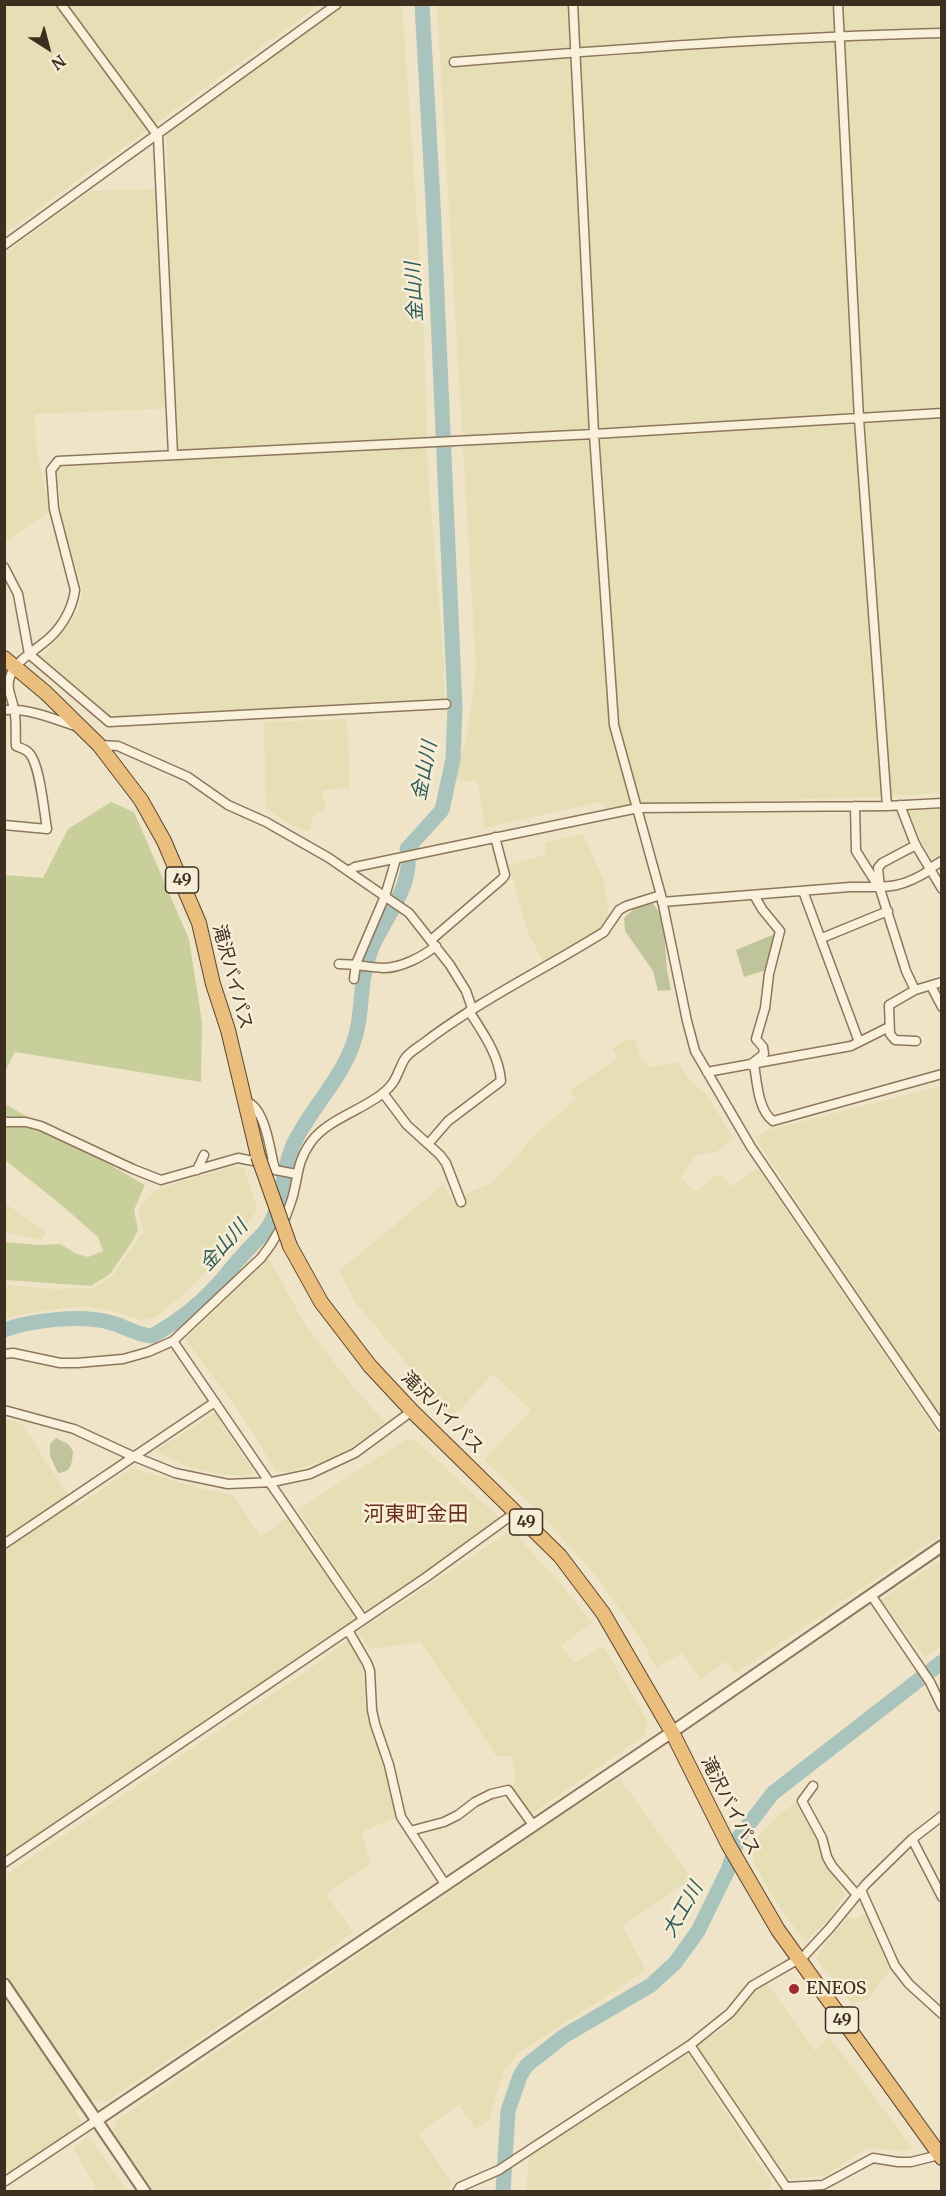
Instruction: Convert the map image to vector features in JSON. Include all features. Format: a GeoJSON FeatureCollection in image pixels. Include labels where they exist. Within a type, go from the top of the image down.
{"type":"FeatureCollection","features":[{"type":"Feature","properties":{"kind":"highway","name":"滝沢バイパス"},"geometry":{"type":"LineString","coordinates":[[10,662],[99,745],[141,801],[164,841],[199,924],[213,984],[228,1030],[258,1156],[290,1246],[307,1280],[334,1321],[370,1366],[412,1411],[560,1556],[603,1612],[672,1732],[721,1830],[798,1959],[940,2156]]}},
{"type":"Feature","properties":{"kind":"street"},"geometry":{"type":"LineString","coordinates":[[61,4],[158,136],[173,455]]}},
{"type":"Feature","properties":{"kind":"street"},"geometry":{"type":"LineString","coordinates":[[4,245],[158,136],[337,4]]}},
{"type":"Feature","properties":{"kind":"street"},"geometry":{"type":"LineString","coordinates":[[573,4],[594,434],[614,725],[661,898],[687,1021],[695,1051],[751,1147],[942,1427]]}},
{"type":"Feature","properties":{"kind":"street"},"geometry":{"type":"LineString","coordinates":[[838,4],[860,420],[887,806]]}},
{"type":"Feature","properties":{"kind":"street"},"geometry":{"type":"LineString","coordinates":[[454,62],[840,36],[942,33]]}},
{"type":"Feature","properties":{"kind":"street"},"geometry":{"type":"LineString","coordinates":[[4,825],[47,829],[34,760],[30,753],[16,746],[14,709],[8,690],[10,662],[29,654],[45,642],[69,614],[74,600],[75,590],[54,509],[51,470],[58,461],[860,420],[942,413]]}},
{"type":"Feature","properties":{"kind":"street"},"geometry":{"type":"LineString","coordinates":[[4,567],[18,594],[29,654],[109,722],[446,704]]}},
{"type":"Feature","properties":{"kind":"street"},"geometry":{"type":"LineString","coordinates":[[4,710],[14,709],[38,714],[84,729]]}},
{"type":"Feature","properties":{"kind":"street"},"geometry":{"type":"LineString","coordinates":[[99,745],[118,746],[176,771],[228,805],[266,822],[348,871],[409,912],[460,979],[470,1009],[493,1050],[500,1069],[501,1082],[448,1121],[429,1143]]}},
{"type":"Feature","properties":{"kind":"street"},"geometry":{"type":"LineString","coordinates":[[348,871],[355,867],[638,808],[887,806],[942,803]]}},
{"type":"Feature","properties":{"kind":"street"},"geometry":{"type":"LineString","coordinates":[[900,805],[916,846],[942,889]]}},
{"type":"Feature","properties":{"kind":"street"},"geometry":{"type":"LineString","coordinates":[[855,806],[856,850],[880,889],[906,971],[915,990]]}},
{"type":"Feature","properties":{"kind":"street"},"geometry":{"type":"LineString","coordinates":[[339,964],[386,968],[424,955],[505,875],[495,837]]}},
{"type":"Feature","properties":{"kind":"street"},"geometry":{"type":"LineString","coordinates":[[880,889],[878,868],[882,863],[916,846]]}},
{"type":"Feature","properties":{"kind":"street"},"geometry":{"type":"LineString","coordinates":[[354,979],[356,964],[385,896],[396,859]]}},
{"type":"Feature","properties":{"kind":"street"},"geometry":{"type":"LineString","coordinates":[[4,1354],[13,1353],[60,1363],[99,1362],[148,1352],[173,1341],[261,1258],[272,1244],[292,1201],[296,1174],[302,1156],[327,1126],[370,1103],[383,1093],[395,1082],[408,1055],[470,1009],[604,932],[613,917],[626,906],[661,898],[754,895],[850,887],[880,889],[916,879],[942,861]]}},
{"type":"Feature","properties":{"kind":"street"},"geometry":{"type":"LineString","coordinates":[[803,891],[859,1042]]}},
{"type":"Feature","properties":{"kind":"street"},"geometry":{"type":"LineString","coordinates":[[752,1065],[764,1054],[763,1047],[756,1040],[765,1008],[769,974],[780,931],[754,895]]}},
{"type":"Feature","properties":{"kind":"street"},"geometry":{"type":"LineString","coordinates":[[822,938],[888,911]]}},
{"type":"Feature","properties":{"kind":"street"},"geometry":{"type":"LineString","coordinates":[[916,1041],[894,1040],[889,1027],[889,1005],[915,990],[942,982]]}},
{"type":"Feature","properties":{"kind":"street"},"geometry":{"type":"LineString","coordinates":[[930,986],[942,1007]]}},
{"type":"Feature","properties":{"kind":"street"},"geometry":{"type":"LineString","coordinates":[[707,1072],[851,1046],[889,1027]]}},
{"type":"Feature","properties":{"kind":"street"},"geometry":{"type":"LineString","coordinates":[[752,1065],[764,1108],[773,1121],[942,1074]]}},
{"type":"Feature","properties":{"kind":"street"},"geometry":{"type":"LineString","coordinates":[[383,1093],[407,1125],[429,1143],[446,1163],[461,1202]]}},
{"type":"Feature","properties":{"kind":"street"},"geometry":{"type":"LineString","coordinates":[[244,1101],[249,1102],[262,1117],[275,1170],[296,1174]]}},
{"type":"Feature","properties":{"kind":"street"},"geometry":{"type":"LineString","coordinates":[[4,1122],[41,1125],[161,1180],[238,1158],[274,1165]]}},
{"type":"Feature","properties":{"kind":"street"},"geometry":{"type":"LineString","coordinates":[[197,1170],[204,1155]]}},
{"type":"Feature","properties":{"kind":"street"},"geometry":{"type":"LineString","coordinates":[[173,1341],[363,1619]]}},
{"type":"Feature","properties":{"kind":"street"},"geometry":{"type":"LineString","coordinates":[[4,1544],[215,1402]]}},
{"type":"Feature","properties":{"kind":"street"},"geometry":{"type":"LineString","coordinates":[[4,1410],[74,1429],[175,1473],[228,1484],[269,1482],[310,1474],[355,1453],[412,1411]]}},
{"type":"Feature","properties":{"kind":"street"},"geometry":{"type":"LineString","coordinates":[[4,1863],[516,1512]]}},
{"type":"Feature","properties":{"kind":"street"},"geometry":{"type":"LineString","coordinates":[[8,2192],[4,2183],[672,1732],[942,1546]]}},
{"type":"Feature","properties":{"kind":"street"},"geometry":{"type":"LineString","coordinates":[[871,1595],[930,1682],[942,1707]]}},
{"type":"Feature","properties":{"kind":"street"},"geometry":{"type":"LineString","coordinates":[[348,1629],[367,1662],[372,1686],[372,1710],[389,1765],[398,1808],[410,1831],[445,1884]]}},
{"type":"Feature","properties":{"kind":"street"},"geometry":{"type":"LineString","coordinates":[[813,1786],[801,1801],[822,1838],[826,1857],[859,1893],[895,1966],[909,1984],[942,2014]]}},
{"type":"Feature","properties":{"kind":"street"},"geometry":{"type":"LineString","coordinates":[[410,1831],[444,1822],[491,1794],[508,1790],[533,1825]]}},
{"type":"Feature","properties":{"kind":"street"},"geometry":{"type":"LineString","coordinates":[[457,2192],[460,2187],[508,2164],[690,2044],[730,2013],[752,1986],[804,1956],[859,1893],[912,1839],[942,1816]]}},
{"type":"Feature","properties":{"kind":"street"},"geometry":{"type":"LineString","coordinates":[[912,1839],[942,1897]]}},
{"type":"Feature","properties":{"kind":"street"},"geometry":{"type":"LineString","coordinates":[[4,1984],[145,2192]]}},
{"type":"Feature","properties":{"kind":"street"},"geometry":{"type":"LineString","coordinates":[[690,2044],[786,2187],[824,2188],[873,2158],[911,2162],[940,2156]]}},
{"type":"Feature","properties":{"kind":"shaded area"},"geometry":{"type":"Polygon","coordinates":[[[5,5],[319,5],[5,233],[5,5]]]}},
{"type":"Feature","properties":{"kind":"shaded area"},"geometry":{"type":"Polygon","coordinates":[[[340,5],[402,5],[423,303],[428,472],[444,663],[444,700],[109,717],[43,657],[75,617],[82,600],[82,586],[63,527],[57,470],[61,466],[178,461],[177,408],[35,414],[36,448],[50,511],[5,542],[5,253],[91,191],[168,189],[166,133],[340,5]]]}},
{"type":"Feature","properties":{"kind":"shaded area"},"geometry":{"type":"Polygon","coordinates":[[[437,5],[941,5],[941,793],[644,804],[608,808],[599,802],[485,828],[478,781],[452,781],[467,736],[476,669],[437,5]]]}},
{"type":"Feature","properties":{"kind":"shaded area"},"geometry":{"type":"Polygon","coordinates":[[[347,719],[350,788],[322,790],[326,809],[314,814],[310,830],[301,830],[266,809],[264,722],[347,719]]]}},
{"type":"Feature","properties":{"kind":"shaded area"},"geometry":{"type":"Polygon","coordinates":[[[941,809],[941,857],[934,862],[908,811],[941,809]]]}},
{"type":"Feature","properties":{"kind":"shaded area"},"geometry":{"type":"Polygon","coordinates":[[[583,834],[604,881],[609,916],[602,927],[588,938],[543,961],[528,934],[509,865],[546,855],[545,842],[583,834]]]}},
{"type":"Feature","properties":{"kind":"shaded area"},"geometry":{"type":"Polygon","coordinates":[[[635,1039],[641,1058],[650,1067],[677,1062],[690,1081],[704,1091],[734,1139],[716,1152],[696,1155],[681,1178],[696,1192],[716,1175],[722,1175],[730,1187],[758,1168],[941,1438],[941,1535],[735,1673],[726,1661],[701,1679],[682,1653],[656,1668],[642,1640],[597,1577],[538,1511],[484,1460],[531,1410],[493,1374],[449,1421],[418,1377],[355,1302],[339,1271],[443,1185],[454,1202],[492,1183],[533,1136],[576,1099],[570,1090],[618,1058],[612,1048],[626,1040],[635,1039]]]}},
{"type":"Feature","properties":{"kind":"shaded area"},"geometry":{"type":"Polygon","coordinates":[[[942,1086],[941,1418],[755,1138],[768,1130],[942,1086]]]}},
{"type":"Feature","properties":{"kind":"shaded area"},"geometry":{"type":"Polygon","coordinates":[[[236,1166],[244,1168],[258,1209],[237,1239],[187,1291],[155,1318],[140,1320],[114,1311],[83,1306],[5,1318],[5,1285],[54,1289],[92,1288],[99,1285],[112,1276],[143,1232],[138,1209],[154,1192],[182,1181],[236,1166]]]}},
{"type":"Feature","properties":{"kind":"shaded area"},"geometry":{"type":"Polygon","coordinates":[[[5,1203],[46,1232],[41,1240],[5,1232],[5,1203]]]}},
{"type":"Feature","properties":{"kind":"shaded area"},"geometry":{"type":"Polygon","coordinates":[[[269,1259],[306,1326],[355,1389],[385,1422],[365,1438],[334,1457],[291,1472],[275,1471],[231,1400],[185,1339],[269,1259]]]}},
{"type":"Feature","properties":{"kind":"shaded area"},"geometry":{"type":"Polygon","coordinates":[[[215,1413],[254,1473],[242,1476],[191,1468],[155,1451],[215,1413]]]}},
{"type":"Feature","properties":{"kind":"shaded area"},"geometry":{"type":"Polygon","coordinates":[[[5,1419],[21,1423],[76,1507],[132,1468],[194,1487],[233,1495],[260,1537],[287,1518],[356,1618],[5,1858],[5,1419]]]}},
{"type":"Feature","properties":{"kind":"shaded area"},"geometry":{"type":"Polygon","coordinates":[[[406,1439],[416,1441],[500,1518],[366,1614],[298,1510],[406,1439]]]}},
{"type":"Feature","properties":{"kind":"shaded area"},"geometry":{"type":"Polygon","coordinates":[[[512,1530],[592,1623],[561,1645],[574,1663],[603,1646],[647,1720],[645,1735],[530,1815],[513,1790],[515,1775],[512,1756],[496,1756],[421,1642],[370,1649],[358,1632],[512,1530]]]}},
{"type":"Feature","properties":{"kind":"shaded area"},"geometry":{"type":"Polygon","coordinates":[[[941,1560],[941,1646],[925,1657],[880,1600],[941,1560]]]}},
{"type":"Feature","properties":{"kind":"shaded area"},"geometry":{"type":"Polygon","coordinates":[[[348,1640],[359,1657],[365,1682],[365,1706],[368,1720],[390,1787],[396,1818],[361,1832],[371,1864],[326,1894],[353,1932],[281,1984],[107,2101],[93,2100],[76,2111],[82,2124],[9,2175],[5,2169],[5,1875],[301,1675],[348,1640]]]}},
{"type":"Feature","properties":{"kind":"shaded area"},"geometry":{"type":"Polygon","coordinates":[[[620,1779],[692,1879],[622,1926],[646,1970],[520,2052],[504,2071],[490,2119],[476,2129],[459,2105],[419,2133],[452,2184],[445,2191],[154,2191],[113,2131],[117,2120],[571,1809],[620,1779]]]}},
{"type":"Feature","properties":{"kind":"shaded area"},"geometry":{"type":"Polygon","coordinates":[[[795,1803],[814,1831],[820,1854],[845,1894],[827,1921],[806,1941],[803,1940],[768,1889],[754,1862],[753,1848],[762,1831],[795,1803]]]}},
{"type":"Feature","properties":{"kind":"shaded area"},"geometry":{"type":"Polygon","coordinates":[[[866,1914],[890,1970],[868,1999],[852,2004],[816,1958],[847,1917],[854,1919],[866,1914]]]}},
{"type":"Feature","properties":{"kind":"shaded area"},"geometry":{"type":"Polygon","coordinates":[[[767,1983],[815,2051],[828,2037],[913,2149],[899,2151],[867,2148],[825,2176],[786,2179],[697,2045],[728,2025],[752,1992],[767,1983]]]}},
{"type":"Feature","properties":{"kind":"shaded area"},"geometry":{"type":"Polygon","coordinates":[[[687,2053],[772,2183],[768,2191],[526,2191],[529,2157],[687,2053]]]}},
{"type":"Feature","properties":{"kind":"shaded area"},"geometry":{"type":"Polygon","coordinates":[[[89,2137],[128,2191],[91,2191],[96,2188],[73,2148],[89,2137]]]}},
{"type":"Feature","properties":{"kind":"green space"},"geometry":{"type":"Polygon","coordinates":[[[111,802],[134,812],[189,939],[202,1022],[201,1082],[15,1052],[5,1072],[5,875],[43,878],[68,829],[111,802]]]}},
{"type":"Feature","properties":{"kind":"green space"},"geometry":{"type":"Polygon","coordinates":[[[651,902],[662,920],[671,990],[658,991],[653,971],[625,931],[624,918],[634,909],[651,902]]]}},
{"type":"Feature","properties":{"kind":"green space"},"geometry":{"type":"Polygon","coordinates":[[[777,933],[769,969],[744,977],[736,950],[777,933]]]}},
{"type":"Feature","properties":{"kind":"green space"},"geometry":{"type":"Polygon","coordinates":[[[5,1104],[145,1185],[134,1210],[138,1230],[132,1242],[110,1274],[91,1286],[5,1280],[5,1242],[60,1244],[77,1254],[88,1257],[103,1251],[98,1237],[5,1160],[5,1104]]]}},
{"type":"Feature","properties":{"kind":"green space"},"geometry":{"type":"Polygon","coordinates":[[[56,1438],[68,1444],[73,1451],[69,1469],[58,1473],[50,1456],[50,1444],[56,1438]]]}},
{"type":"Feature","properties":{"kind":"waterway","name":"金山川"},"geometry":{"type":"LineString","coordinates":[[4,1330],[43,1321],[87,1319],[112,1323],[136,1333],[152,1336],[178,1320],[202,1300],[264,1232],[278,1205],[293,1145],[339,1073],[352,1047],[356,1035],[367,963],[371,950],[403,888],[407,875],[407,849],[442,810],[453,759],[455,707],[422,4]]}},
{"type":"Feature","properties":{"kind":"waterway","name":"大工川"},"geometry":{"type":"LineString","coordinates":[[503,2192],[508,2111],[520,2076],[527,2065],[564,2036],[651,1985],[675,1963],[698,1931],[728,1870],[739,1837],[773,1793],[942,1662]]}},
{"type":"Feature","properties":{"kind":"place","name":"ENEOS"},"geometry":{"type":"Point","coordinates":[794,1989]}},
{"type":"Feature","properties":{"kind":"district","name":"河東町金田"},"geometry":{"type":"Point","coordinates":[416,1515]}}]}
